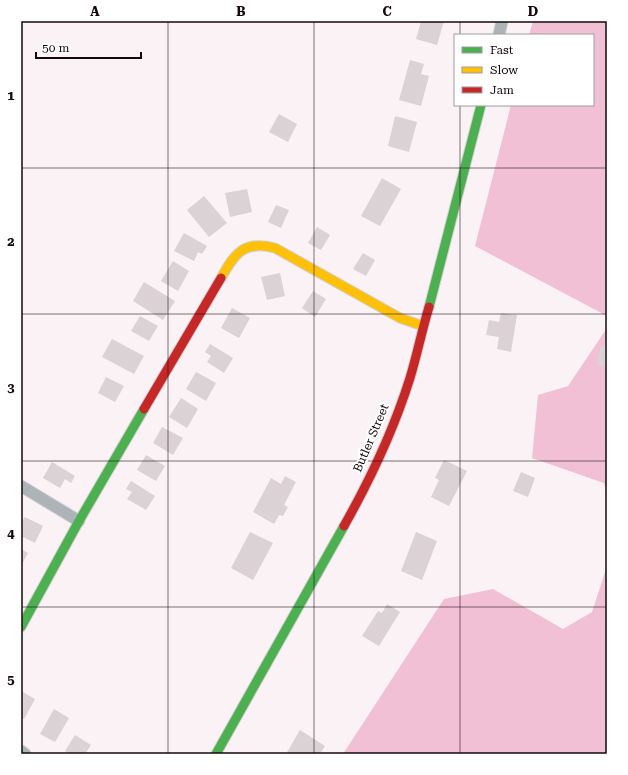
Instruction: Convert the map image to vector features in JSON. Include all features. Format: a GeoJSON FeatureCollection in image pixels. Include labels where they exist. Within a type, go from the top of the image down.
{"type":"FeatureCollection","features":[{"type":"Feature","properties":{"kind":"street"},"geometry":{"type":"LineString","coordinates":[[499,34],[502,21]]}},
{"type":"Feature","properties":{"kind":"street","name":"Butler Street"},"geometry":{"type":"LineString","coordinates":[[216,754],[360,497],[392,427],[410,378],[481,106]]}},
{"type":"Feature","properties":{"kind":"street"},"geometry":{"type":"LineString","coordinates":[[21,627],[79,521],[232,259],[239,251],[251,245],[263,244],[275,248],[400,318],[423,326]]}},
{"type":"Feature","properties":{"kind":"street"},"geometry":{"type":"LineString","coordinates":[[21,486],[79,521]]}},
{"type":"Feature","properties":{"kind":"street"},"geometry":{"type":"LineString","coordinates":[[21,751],[25,754]]}},
{"type":"Feature","properties":{"kind":"shaded area"},"geometry":{"type":"Polygon","coordinates":[[[533,21],[607,21],[607,316],[475,246],[511,106],[594,106],[594,34],[529,34],[533,21]]]}},
{"type":"Feature","properties":{"kind":"shaded area"},"geometry":{"type":"Polygon","coordinates":[[[607,328],[607,496],[604,483],[532,458],[538,395],[568,386],[607,328]]]}},
{"type":"Feature","properties":{"kind":"shaded area"},"geometry":{"type":"Polygon","coordinates":[[[607,566],[607,754],[343,754],[444,599],[493,589],[563,629],[592,612],[607,566]]]}},
{"type":"Feature","properties":{"kind":"building"},"geometry":{"type":"Polygon","coordinates":[[[421,21],[444,21],[437,45],[416,39],[421,21]]]}},
{"type":"Feature","properties":{"kind":"building"},"geometry":{"type":"Polygon","coordinates":[[[410,60],[424,64],[421,74],[429,76],[421,106],[399,100],[410,60]]]}},
{"type":"Feature","properties":{"kind":"building"},"geometry":{"type":"Polygon","coordinates":[[[279,114],[297,124],[288,142],[269,132],[279,114]]]}},
{"type":"Feature","properties":{"kind":"building"},"geometry":{"type":"Polygon","coordinates":[[[395,116],[417,122],[409,152],[388,146],[395,116]]]}},
{"type":"Feature","properties":{"kind":"building"},"geometry":{"type":"Polygon","coordinates":[[[382,178],[401,189],[380,226],[361,216],[382,178]]]}},
{"type":"Feature","properties":{"kind":"building"},"geometry":{"type":"Polygon","coordinates":[[[247,189],[252,212],[230,217],[225,193],[247,189]]]}},
{"type":"Feature","properties":{"kind":"building"},"geometry":{"type":"Polygon","coordinates":[[[204,196],[227,223],[209,237],[187,210],[204,196]]]}},
{"type":"Feature","properties":{"kind":"building"},"geometry":{"type":"Polygon","coordinates":[[[276,205],[289,210],[281,228],[268,222],[276,205]]]}},
{"type":"Feature","properties":{"kind":"building"},"geometry":{"type":"Polygon","coordinates":[[[317,227],[330,235],[321,250],[308,243],[317,227]]]}},
{"type":"Feature","properties":{"kind":"building"},"geometry":{"type":"Polygon","coordinates":[[[184,233],[207,246],[202,254],[198,252],[194,261],[174,251],[184,233]]]}},
{"type":"Feature","properties":{"kind":"building"},"geometry":{"type":"Polygon","coordinates":[[[363,253],[375,260],[366,276],[353,269],[363,253]]]}},
{"type":"Feature","properties":{"kind":"building"},"geometry":{"type":"Polygon","coordinates":[[[173,261],[189,271],[178,291],[161,281],[173,261]]]}},
{"type":"Feature","properties":{"kind":"building"},"geometry":{"type":"Polygon","coordinates":[[[280,273],[285,296],[267,300],[261,277],[280,273]]]}},
{"type":"Feature","properties":{"kind":"building"},"geometry":{"type":"Polygon","coordinates":[[[144,282],[175,301],[163,320],[133,301],[144,282]]]}},
{"type":"Feature","properties":{"kind":"building"},"geometry":{"type":"Polygon","coordinates":[[[313,291],[326,299],[315,317],[302,308],[313,291]]]}},
{"type":"Feature","properties":{"kind":"building"},"geometry":{"type":"Polygon","coordinates":[[[232,308],[250,318],[239,338],[221,328],[232,308]]]}},
{"type":"Feature","properties":{"kind":"building"},"geometry":{"type":"Polygon","coordinates":[[[501,313],[517,315],[511,352],[497,349],[499,337],[486,335],[489,320],[499,322],[501,313]]]}},
{"type":"Feature","properties":{"kind":"building"},"geometry":{"type":"Polygon","coordinates":[[[140,316],[158,326],[149,341],[131,331],[140,316]]]}},
{"type":"Feature","properties":{"kind":"building"},"geometry":{"type":"Polygon","coordinates":[[[112,339],[144,356],[134,374],[102,357],[112,339]]]}},
{"type":"Feature","properties":{"kind":"building"},"geometry":{"type":"Polygon","coordinates":[[[210,344],[233,358],[224,373],[207,362],[211,356],[205,352],[210,344]]]}},
{"type":"Feature","properties":{"kind":"building"},"geometry":{"type":"Polygon","coordinates":[[[601,346],[607,347],[607,367],[597,365],[601,346]]]}},
{"type":"Feature","properties":{"kind":"building"},"geometry":{"type":"Polygon","coordinates":[[[196,372],[216,383],[206,401],[186,389],[196,372]]]}},
{"type":"Feature","properties":{"kind":"building"},"geometry":{"type":"Polygon","coordinates":[[[106,377],[124,386],[115,402],[98,393],[106,377]]]}},
{"type":"Feature","properties":{"kind":"building"},"geometry":{"type":"Polygon","coordinates":[[[181,398],[198,409],[187,428],[169,417],[181,398]]]}},
{"type":"Feature","properties":{"kind":"building"},"geometry":{"type":"Polygon","coordinates":[[[162,427],[183,438],[173,455],[153,443],[162,427]]]}},
{"type":"Feature","properties":{"kind":"building"},"geometry":{"type":"Polygon","coordinates":[[[146,455],[165,466],[156,481],[137,470],[146,455]]]}},
{"type":"Feature","properties":{"kind":"building"},"geometry":{"type":"Polygon","coordinates":[[[444,460],[467,471],[449,506],[431,497],[439,480],[435,478],[444,460]]]}},
{"type":"Feature","properties":{"kind":"building"},"geometry":{"type":"Polygon","coordinates":[[[52,462],[75,476],[71,483],[65,479],[60,488],[43,478],[52,462]]]}},
{"type":"Feature","properties":{"kind":"building"},"geometry":{"type":"Polygon","coordinates":[[[521,472],[535,478],[528,497],[513,491],[521,472]]]}},
{"type":"Feature","properties":{"kind":"building"},"geometry":{"type":"Polygon","coordinates":[[[285,476],[296,482],[284,505],[288,507],[283,516],[279,515],[274,524],[253,512],[271,478],[281,484],[285,476]]]}},
{"type":"Feature","properties":{"kind":"building"},"geometry":{"type":"Polygon","coordinates":[[[131,481],[155,496],[146,510],[127,499],[132,492],[126,489],[131,481]]]}},
{"type":"Feature","properties":{"kind":"building"},"geometry":{"type":"Polygon","coordinates":[[[25,517],[43,526],[35,543],[21,536],[21,523],[25,517]]]}},
{"type":"Feature","properties":{"kind":"building"},"geometry":{"type":"Polygon","coordinates":[[[250,532],[273,543],[253,580],[231,568],[250,532]]]}},
{"type":"Feature","properties":{"kind":"building"},"geometry":{"type":"Polygon","coordinates":[[[416,532],[437,541],[422,580],[401,571],[416,532]]]}},
{"type":"Feature","properties":{"kind":"building"},"geometry":{"type":"Polygon","coordinates":[[[21,549],[28,553],[21,566],[21,549]]]}},
{"type":"Feature","properties":{"kind":"building"},"geometry":{"type":"Polygon","coordinates":[[[387,604],[400,612],[379,646],[362,636],[378,611],[382,613],[387,604]]]}},
{"type":"Feature","properties":{"kind":"building"},"geometry":{"type":"Polygon","coordinates":[[[21,691],[35,699],[24,719],[21,718],[21,691]]]}},
{"type":"Feature","properties":{"kind":"building"},"geometry":{"type":"Polygon","coordinates":[[[54,709],[69,718],[55,742],[40,734],[54,709]]]}},
{"type":"Feature","properties":{"kind":"building"},"geometry":{"type":"Polygon","coordinates":[[[300,730],[325,746],[320,754],[286,754],[300,730]]]}},
{"type":"Feature","properties":{"kind":"building"},"geometry":{"type":"Polygon","coordinates":[[[75,735],[91,745],[85,754],[71,754],[65,751],[75,735]]]}},
{"type":"Feature","properties":{"kind":"traffic: fast"},"geometry":{"type":"LineString","coordinates":[[429,307],[481,106]]}},
{"type":"Feature","properties":{"kind":"traffic: fast"},"geometry":{"type":"LineString","coordinates":[[21,627],[79,521],[144,409]]}},
{"type":"Feature","properties":{"kind":"traffic: fast"},"geometry":{"type":"LineString","coordinates":[[216,754],[344,526]]}},
{"type":"Feature","properties":{"kind":"traffic: slow"},"geometry":{"type":"LineString","coordinates":[[221,278],[236,255],[248,247],[264,246],[275,248],[400,318],[423,326]]}},
{"type":"Feature","properties":{"kind":"traffic: jam"},"geometry":{"type":"LineString","coordinates":[[144,409],[221,278]]}},
{"type":"Feature","properties":{"kind":"traffic: jam"},"geometry":{"type":"LineString","coordinates":[[344,526],[363,491],[397,416],[410,378],[429,307]]}}]}
